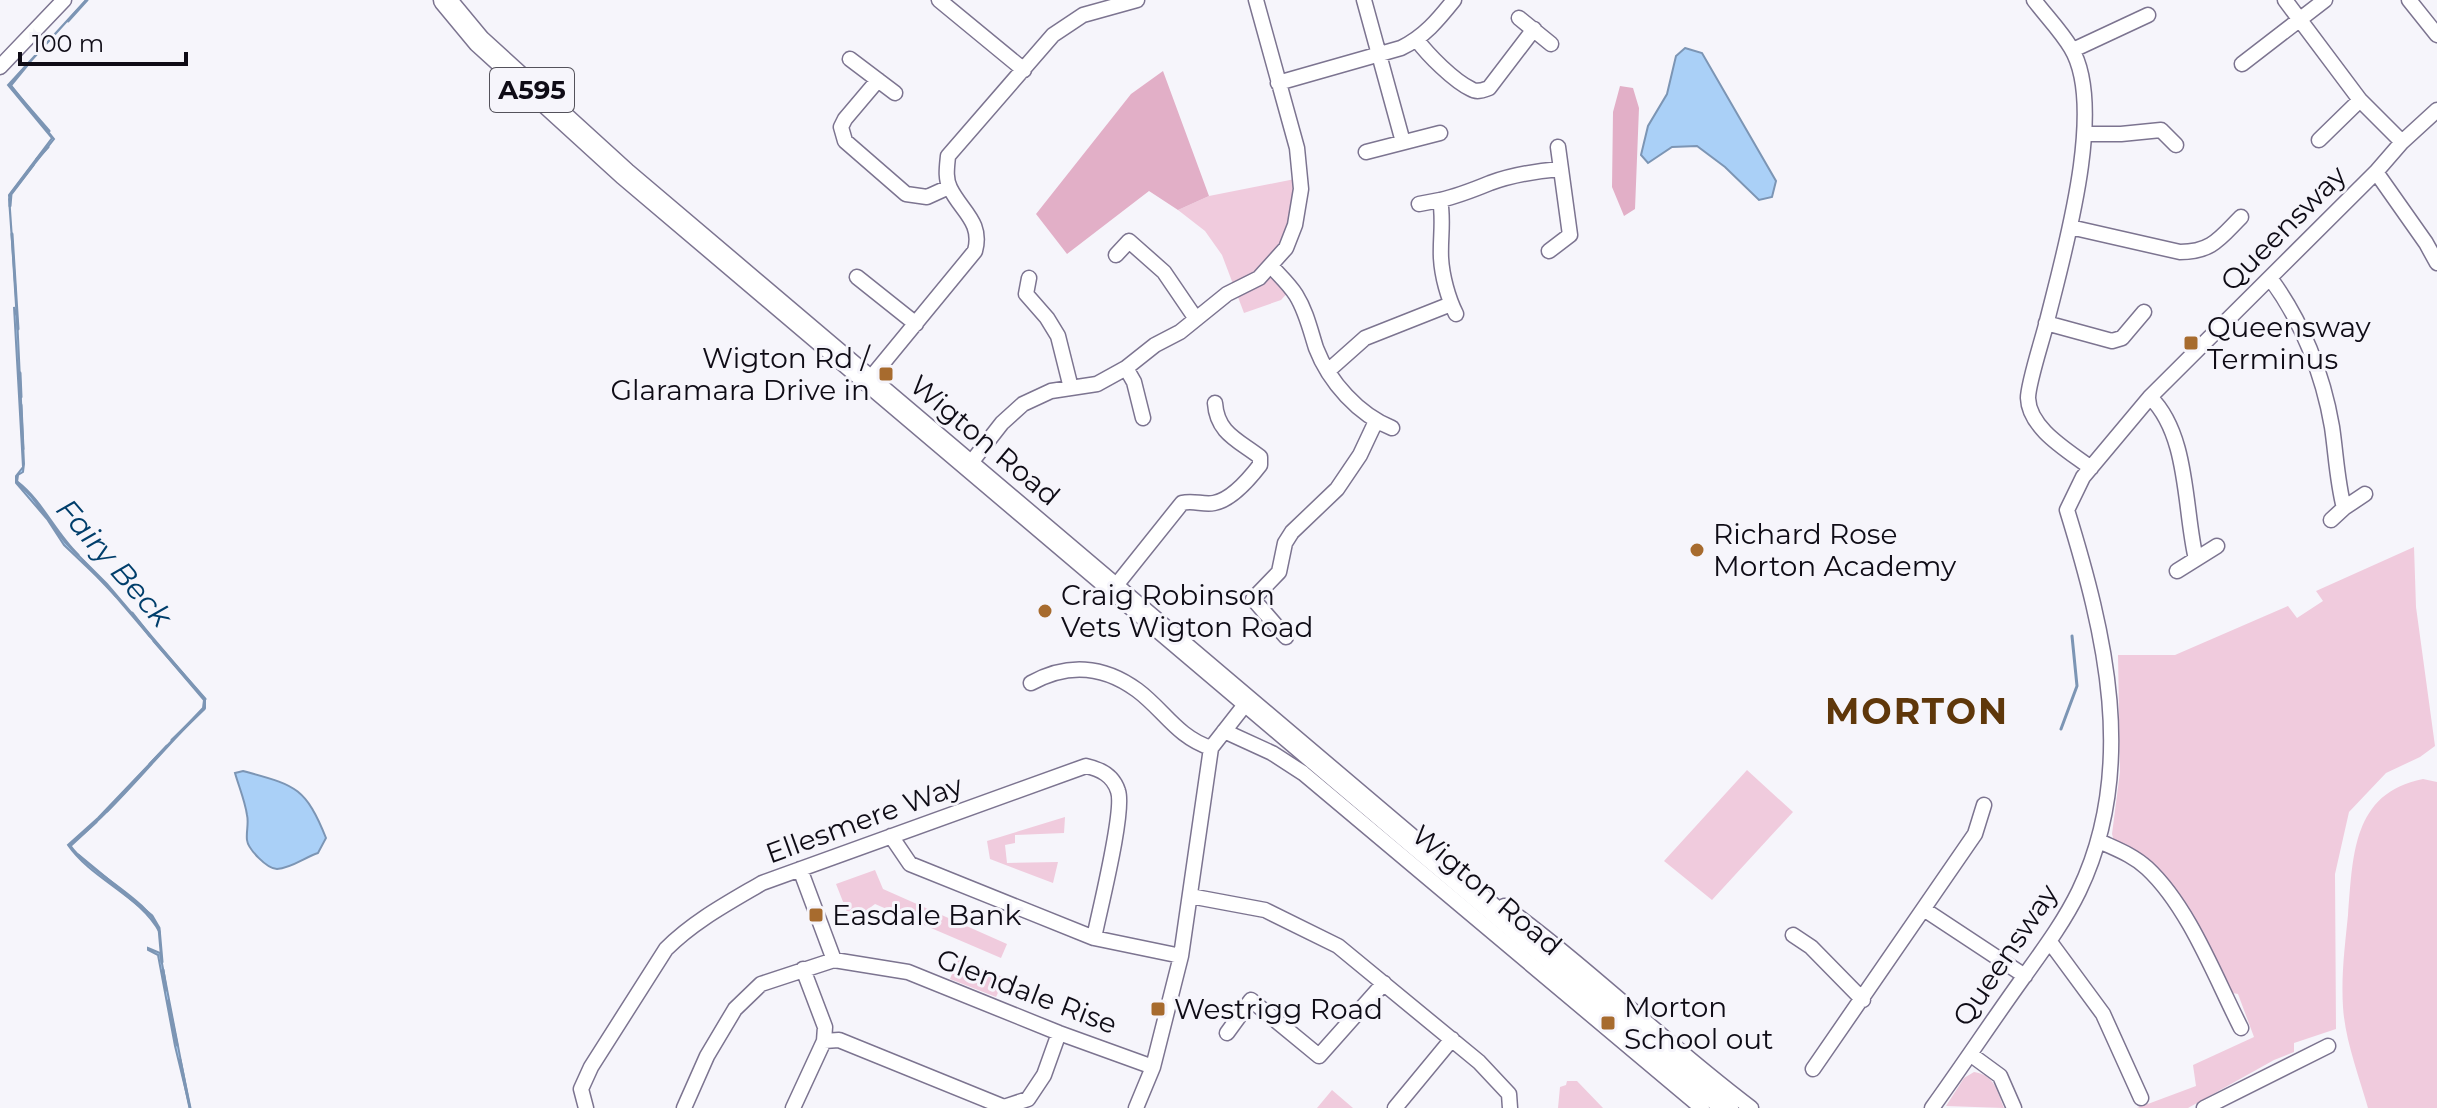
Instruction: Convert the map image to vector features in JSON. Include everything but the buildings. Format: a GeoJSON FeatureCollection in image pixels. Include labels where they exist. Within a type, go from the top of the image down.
{"type":"FeatureCollection","features":[{"type":"Feature","properties":{"kind":"main road","name":"Wigton Road"},"geometry":{"type":"LineString","coordinates":[[445,0],[479,41],[625,174],[1727,1108]]}},
{"type":"Feature","properties":{"kind":"street"},"geometry":{"type":"LineString","coordinates":[[0,67],[64,0]]}},
{"type":"Feature","properties":{"kind":"street"},"geometry":{"type":"LineString","coordinates":[[939,0],[1024,70]]}},
{"type":"Feature","properties":{"kind":"street"},"geometry":{"type":"LineString","coordinates":[[869,380],[970,259],[977,243],[976,228],[970,215],[949,187],[946,177],[948,156],[1053,35],[1083,15],[1137,0]]}},
{"type":"Feature","properties":{"kind":"street"},"geometry":{"type":"LineString","coordinates":[[970,464],[1002,423],[1023,404],[1051,391],[1097,384],[1126,368],[1155,345],[1180,332],[1217,301],[1259,278],[1286,248],[1295,225],[1301,189],[1297,148],[1256,0]]}},
{"type":"Feature","properties":{"kind":"street"},"geometry":{"type":"LineString","coordinates":[[1364,0],[1403,142]]}},
{"type":"Feature","properties":{"kind":"street"},"geometry":{"type":"LineString","coordinates":[[1278,83],[1378,55],[1417,40],[1432,28],[1454,0]]}},
{"type":"Feature","properties":{"kind":"street"},"geometry":{"type":"LineString","coordinates":[[2034,0],[2073,50],[2084,87],[2085,134],[2070,227],[2028,397],[2040,426],[2091,468]]}},
{"type":"Feature","properties":{"kind":"street"},"geometry":{"type":"LineString","coordinates":[[2285,0],[2360,100],[2402,142]]}},
{"type":"Feature","properties":{"kind":"street"},"geometry":{"type":"LineString","coordinates":[[2242,64],[2325,0]]}},
{"type":"Feature","properties":{"kind":"street"},"geometry":{"type":"LineString","coordinates":[[2409,0],[2437,35]]}},
{"type":"Feature","properties":{"kind":"street"},"geometry":{"type":"LineString","coordinates":[[2073,50],[2148,15]]}},
{"type":"Feature","properties":{"kind":"street"},"geometry":{"type":"LineString","coordinates":[[1519,18],[1551,44]]}},
{"type":"Feature","properties":{"kind":"street"},"geometry":{"type":"LineString","coordinates":[[1417,40],[1427,53],[1459,80],[1480,92],[1489,88],[1534,29]]}},
{"type":"Feature","properties":{"kind":"street"},"geometry":{"type":"LineString","coordinates":[[850,59],[895,93]]}},
{"type":"Feature","properties":{"kind":"street"},"geometry":{"type":"LineString","coordinates":[[878,80],[845,119],[841,127],[845,141],[906,194],[927,197],[949,187]]}},
{"type":"Feature","properties":{"kind":"street"},"geometry":{"type":"LineString","coordinates":[[2319,140],[2360,100]]}},
{"type":"Feature","properties":{"kind":"street","name":"Queensway"},"geometry":{"type":"LineString","coordinates":[[1932,1108],[2050,942],[2079,891],[2099,841],[2108,798],[2112,748],[2108,683],[2094,602],[2067,510],[2083,477],[2150,397],[2437,110]]}},
{"type":"Feature","properties":{"kind":"street"},"geometry":{"type":"LineString","coordinates":[[2085,134],[2161,130],[2176,145]]}},
{"type":"Feature","properties":{"kind":"street"},"geometry":{"type":"LineString","coordinates":[[1366,152],[1440,133]]}},
{"type":"Feature","properties":{"kind":"street"},"geometry":{"type":"LineString","coordinates":[[1549,251],[1570,235],[1558,147]]}},
{"type":"Feature","properties":{"kind":"street"},"geometry":{"type":"LineString","coordinates":[[1419,204],[1467,194],[1490,183],[1534,171],[1560,169]]}},
{"type":"Feature","properties":{"kind":"street"},"geometry":{"type":"LineString","coordinates":[[2376,172],[2437,263]]}},
{"type":"Feature","properties":{"kind":"street"},"geometry":{"type":"LineString","coordinates":[[1329,370],[1365,338],[1454,309],[1441,258],[1443,218],[1440,200]]}},
{"type":"Feature","properties":{"kind":"street"},"geometry":{"type":"LineString","coordinates":[[2070,227],[2180,252],[2195,252],[2212,246],[2241,217]]}},
{"type":"Feature","properties":{"kind":"street"},"geometry":{"type":"LineString","coordinates":[[1116,255],[1129,241],[1164,272],[1196,319]]}},
{"type":"Feature","properties":{"kind":"street"},"geometry":{"type":"LineString","coordinates":[[1271,266],[1295,293],[1307,317],[1317,351],[1352,402],[1376,421],[1392,428]]}},
{"type":"Feature","properties":{"kind":"street"},"geometry":{"type":"LineString","coordinates":[[857,277],[916,324]]}},
{"type":"Feature","properties":{"kind":"street"},"geometry":{"type":"LineString","coordinates":[[2270,278],[2303,332],[2317,367],[2332,427],[2344,508]]}},
{"type":"Feature","properties":{"kind":"street"},"geometry":{"type":"LineString","coordinates":[[1022,290],[1047,318],[1058,336],[1071,388]]}},
{"type":"Feature","properties":{"kind":"street"},"geometry":{"type":"LineString","coordinates":[[2046,323],[2112,341],[2122,338],[2144,312]]}},
{"type":"Feature","properties":{"kind":"street"},"geometry":{"type":"LineString","coordinates":[[1126,368],[1134,382],[1143,418]]}},
{"type":"Feature","properties":{"kind":"street"},"geometry":{"type":"LineString","coordinates":[[2150,397],[2159,406],[2172,436],[2187,491],[2196,559]]}},
{"type":"Feature","properties":{"kind":"street"},"geometry":{"type":"LineString","coordinates":[[1114,588],[1182,503],[1192,500],[1211,504],[1222,501],[1260,465],[1260,457],[1221,428],[1216,418],[1215,403]]}},
{"type":"Feature","properties":{"kind":"street"},"geometry":{"type":"LineString","coordinates":[[1286,637],[1253,599],[1279,572],[1285,543],[1292,532],[1337,489],[1360,455],[1376,421]]}},
{"type":"Feature","properties":{"kind":"street"},"geometry":{"type":"LineString","coordinates":[[2331,520],[2365,494]]}},
{"type":"Feature","properties":{"kind":"street"},"geometry":{"type":"LineString","coordinates":[[2177,571],[2217,546]]}},
{"type":"Feature","properties":{"kind":"street"},"geometry":{"type":"LineString","coordinates":[[1031,683],[1070,668],[1117,678],[1138,691],[1178,731],[1196,743],[1211,748]]}},
{"type":"Feature","properties":{"kind":"street"},"geometry":{"type":"LineString","coordinates":[[1136,1108],[1153,1067],[1181,956],[1211,748],[1247,702]]}},
{"type":"Feature","properties":{"kind":"street","name":"Wigton Road"},"geometry":{"type":"LineString","coordinates":[[1224,731],[1272,753],[1303,773],[1702,1108]]}},
{"type":"Feature","properties":{"kind":"street","name":"Ellesmere Way"},"geometry":{"type":"LineString","coordinates":[[586,1108],[581,1089],[591,1067],[666,949],[715,910],[762,883],[1086,766],[1100,769],[1111,778],[1119,793],[1118,819],[1094,938]]}},
{"type":"Feature","properties":{"kind":"street"},"geometry":{"type":"LineString","coordinates":[[1813,1069],[1975,834],[1984,805]]}},
{"type":"Feature","properties":{"kind":"street"},"geometry":{"type":"LineString","coordinates":[[891,836],[910,864],[1094,938],[1181,956]]}},
{"type":"Feature","properties":{"kind":"street"},"geometry":{"type":"LineString","coordinates":[[2099,841],[2132,856],[2166,890],[2184,917],[2241,1028]]}},
{"type":"Feature","properties":{"kind":"street"},"geometry":{"type":"LineString","coordinates":[[684,1108],[707,1056],[735,1009],[761,984],[834,960],[800,869]]}},
{"type":"Feature","properties":{"kind":"street"},"geometry":{"type":"LineString","coordinates":[[1190,896],[1265,910],[1338,946],[1479,1062],[1509,1094],[1510,1108]]}},
{"type":"Feature","properties":{"kind":"street","name":"Wigton Road"},"geometry":{"type":"LineString","coordinates":[[1498,914],[1504,906],[1512,912],[1560,949],[1670,1045],[1751,1108]]}},
{"type":"Feature","properties":{"kind":"street"},"geometry":{"type":"LineString","coordinates":[[1925,910],[2025,976]]}},
{"type":"Feature","properties":{"kind":"street"},"geometry":{"type":"LineString","coordinates":[[1793,935],[1811,947],[1863,1000]]}},
{"type":"Feature","properties":{"kind":"street"},"geometry":{"type":"LineString","coordinates":[[2050,942],[2103,1014],[2141,1098]]}},
{"type":"Feature","properties":{"kind":"street","name":"Glendale Rise"},"geometry":{"type":"LineString","coordinates":[[834,960],[908,972],[1153,1067]]}},
{"type":"Feature","properties":{"kind":"street"},"geometry":{"type":"LineString","coordinates":[[793,1108],[824,1041],[825,1027],[803,969]]}},
{"type":"Feature","properties":{"kind":"street"},"geometry":{"type":"LineString","coordinates":[[1227,1033],[1251,1000],[1319,1056],[1384,983]]}},
{"type":"Feature","properties":{"kind":"street"},"geometry":{"type":"LineString","coordinates":[[824,1041],[839,1040],[1004,1107],[1028,1099],[1044,1075],[1059,1033]]}},
{"type":"Feature","properties":{"kind":"street"},"geometry":{"type":"LineString","coordinates":[[1395,1108],[1452,1039]]}},
{"type":"Feature","properties":{"kind":"street"},"geometry":{"type":"LineString","coordinates":[[2204,1108],[2328,1046]]}},
{"type":"Feature","properties":{"kind":"street"},"geometry":{"type":"LineString","coordinates":[[1970,1054],[2000,1076],[2014,1108]]}},
{"type":"Feature","properties":{"kind":"shaded area"},"geometry":{"type":"Polygon","coordinates":[[[1163,71],[1209,196],[1178,210],[1149,191],[1067,254],[1036,214],[1131,94],[1163,71]]]}},
{"type":"Feature","properties":{"kind":"shaded area"},"geometry":{"type":"Polygon","coordinates":[[[1620,86],[1633,88],[1639,108],[1635,209],[1624,216],[1612,187],[1613,112],[1620,86]]]}},
{"type":"Feature","properties":{"kind":"shaded area"},"geometry":{"type":"Polygon","coordinates":[[[1295,179],[1292,223],[1269,266],[1290,290],[1281,300],[1244,313],[1222,255],[1205,231],[1178,210],[1209,196],[1295,179]]]}},
{"type":"Feature","properties":{"kind":"shaded area"},"geometry":{"type":"Polygon","coordinates":[[[2414,547],[2416,607],[2435,746],[2386,773],[2349,812],[2335,874],[2336,1029],[2294,1043],[2294,1052],[2188,1108],[2137,1108],[2196,1086],[2193,1065],[2254,1037],[2238,994],[2227,992],[2191,920],[2192,914],[2175,888],[2114,841],[2112,834],[2120,772],[2118,655],[2175,655],[2288,606],[2297,618],[2323,601],[2316,591],[2414,547]]]}},
{"type":"Feature","properties":{"kind":"shaded area"},"geometry":{"type":"Polygon","coordinates":[[[1747,770],[1793,812],[1712,900],[1664,861],[1747,770]]]}},
{"type":"Feature","properties":{"kind":"shaded area"},"geometry":{"type":"Polygon","coordinates":[[[2423,779],[2437,782],[2437,1108],[2368,1108],[2349,1045],[2343,1007],[2344,961],[2355,850],[2369,813],[2382,798],[2400,786],[2423,779]]]}},
{"type":"Feature","properties":{"kind":"shaded area"},"geometry":{"type":"Polygon","coordinates":[[[1065,817],[1064,833],[1015,835],[1015,843],[1005,845],[1007,863],[1058,862],[1053,883],[990,859],[987,841],[1065,817]]]}},
{"type":"Feature","properties":{"kind":"shaded area"},"geometry":{"type":"Polygon","coordinates":[[[875,870],[883,889],[1007,944],[1001,958],[875,904],[851,922],[836,884],[875,870]]]}},
{"type":"Feature","properties":{"kind":"shaded area"},"geometry":{"type":"Polygon","coordinates":[[[958,959],[1005,978],[996,997],[950,979],[958,959]]]}},
{"type":"Feature","properties":{"kind":"shaded area"},"geometry":{"type":"Polygon","coordinates":[[[1974,1072],[1991,1080],[2004,1108],[1946,1106],[1964,1078],[1974,1072]]]}},
{"type":"Feature","properties":{"kind":"shaded area"},"geometry":{"type":"Polygon","coordinates":[[[1567,1081],[1577,1081],[1603,1108],[1558,1108],[1560,1087],[1567,1081]]]}},
{"type":"Feature","properties":{"kind":"shaded area"},"geometry":{"type":"Polygon","coordinates":[[[1332,1090],[1353,1108],[1317,1108],[1332,1090]]]}},
{"type":"Feature","properties":{"kind":"water"},"geometry":{"type":"Polygon","coordinates":[[[86,0],[10,84],[54,139],[9,198],[52,138],[8,85],[86,0]]]}},
{"type":"Feature","properties":{"kind":"water"},"geometry":{"type":"Polygon","coordinates":[[[1685,48],[1702,53],[1776,181],[1772,197],[1759,200],[1725,167],[1697,146],[1672,147],[1648,163],[1641,155],[1648,126],[1667,94],[1676,56],[1685,48]]]}},
{"type":"Feature","properties":{"kind":"water"},"geometry":{"type":"Polygon","coordinates":[[[14,307],[17,316],[24,464],[23,472],[18,475],[17,482],[31,496],[65,542],[107,584],[205,699],[205,708],[105,813],[70,845],[79,856],[145,909],[160,933],[141,909],[90,868],[68,845],[98,818],[203,708],[204,700],[106,585],[64,545],[47,519],[16,483],[16,476],[23,467],[14,307]]]}},
{"type":"Feature","properties":{"kind":"water"},"geometry":{"type":"Polygon","coordinates":[[[243,771],[286,784],[304,797],[326,838],[318,853],[277,869],[259,858],[247,840],[248,821],[235,773],[243,771]]]}},
{"type":"Feature","properties":{"kind":"water"},"geometry":{"type":"Polygon","coordinates":[[[148,948],[160,953],[190,1108],[158,955],[148,948]]]}},
{"type":"Feature","properties":{"kind":"waterway","name":"Fairy Beck"},"geometry":{"type":"LineString","coordinates":[[68,21],[87,0]]}},
{"type":"Feature","properties":{"kind":"waterway","name":"Fairy Beck"},"geometry":{"type":"LineString","coordinates":[[28,64],[10,86],[49,131]]}},
{"type":"Feature","properties":{"kind":"waterway","name":"Fairy Beck"},"geometry":{"type":"LineString","coordinates":[[37,159],[48,147]]}},
{"type":"Feature","properties":{"kind":"waterway","name":"Fairy Beck"},"geometry":{"type":"LineString","coordinates":[[10,206],[11,194],[33,165]]}},
{"type":"Feature","properties":{"kind":"waterway","name":"Fairy Beck"},"geometry":{"type":"LineString","coordinates":[[12,234],[18,329]]}},
{"type":"Feature","properties":{"kind":"waterway","name":"Fairy Beck"},"geometry":{"type":"LineString","coordinates":[[20,373],[21,397]]}},
{"type":"Feature","properties":{"kind":"waterway","name":"Fairy Beck"},"geometry":{"type":"LineString","coordinates":[[21,405],[23,449]]}},
{"type":"Feature","properties":{"kind":"waterway","name":"Fairy Beck"},"geometry":{"type":"LineString","coordinates":[[17,482],[34,498],[78,555]]}},
{"type":"Feature","properties":{"kind":"waterway","name":"Fairy Beck"},"geometry":{"type":"LineString","coordinates":[[83,561],[116,596]]}},
{"type":"Feature","properties":{"kind":"waterway","name":"Fairy Beck"},"geometry":{"type":"LineString","coordinates":[[132,613],[150,636]]}},
{"type":"Feature","properties":{"kind":"waterway"},"geometry":{"type":"LineString","coordinates":[[2061,729],[2077,686],[2072,636]]}},
{"type":"Feature","properties":{"kind":"waterway","name":"Fairy Beck"},"geometry":{"type":"LineString","coordinates":[[154,641],[205,699]]}},
{"type":"Feature","properties":{"kind":"waterway","name":"Fairy Beck"},"geometry":{"type":"LineString","coordinates":[[172,740],[204,709]]}},
{"type":"Feature","properties":{"kind":"waterway","name":"Fairy Beck"},"geometry":{"type":"LineString","coordinates":[[150,764],[167,746]]}},
{"type":"Feature","properties":{"kind":"waterway","name":"Fairy Beck"},"geometry":{"type":"LineString","coordinates":[[107,811],[145,770]]}},
{"type":"Feature","properties":{"kind":"waterway","name":"Fairy Beck"},"geometry":{"type":"LineString","coordinates":[[70,846],[96,822]]}},
{"type":"Feature","properties":{"kind":"waterway","name":"Fairy Beck"},"geometry":{"type":"LineString","coordinates":[[78,855],[152,916],[159,928],[162,962]]}},
{"type":"Feature","properties":{"kind":"waterway","name":"Fairy Beck"},"geometry":{"type":"LineString","coordinates":[[163,970],[166,990]]}},
{"type":"Feature","properties":{"kind":"waterway","name":"Fairy Beck"},"geometry":{"type":"LineString","coordinates":[[168,1001],[177,1045]]}},
{"type":"Feature","properties":{"kind":"waterway","name":"Fairy Beck"},"geometry":{"type":"LineString","coordinates":[[180,1060],[190,1108]]}},
{"type":"Feature","properties":{"kind":"place","name":"Queensway Terminus"},"geometry":{"type":"Point","coordinates":[2191,343]}},
{"type":"Feature","properties":{"kind":"place","name":"Wigton Rd / Glaramara Drive in"},"geometry":{"type":"Point","coordinates":[886,374]}},
{"type":"Feature","properties":{"kind":"place","name":"Richard Rose Morton Academy"},"geometry":{"type":"Point","coordinates":[1697,550]}},
{"type":"Feature","properties":{"kind":"place","name":"Craig Robinson Vets Wigton Road"},"geometry":{"type":"Point","coordinates":[1045,611]}},
{"type":"Feature","properties":{"kind":"place","name":"Easdale Bank"},"geometry":{"type":"Point","coordinates":[816,915]}},
{"type":"Feature","properties":{"kind":"place","name":"Westrigg Road"},"geometry":{"type":"Point","coordinates":[1158,1009]}},
{"type":"Feature","properties":{"kind":"place","name":"Morton School out"},"geometry":{"type":"Point","coordinates":[1608,1023]}},
{"type":"Feature","properties":{"kind":"district","name":"MORTON"},"geometry":{"type":"Point","coordinates":[1917,711]}}]}
